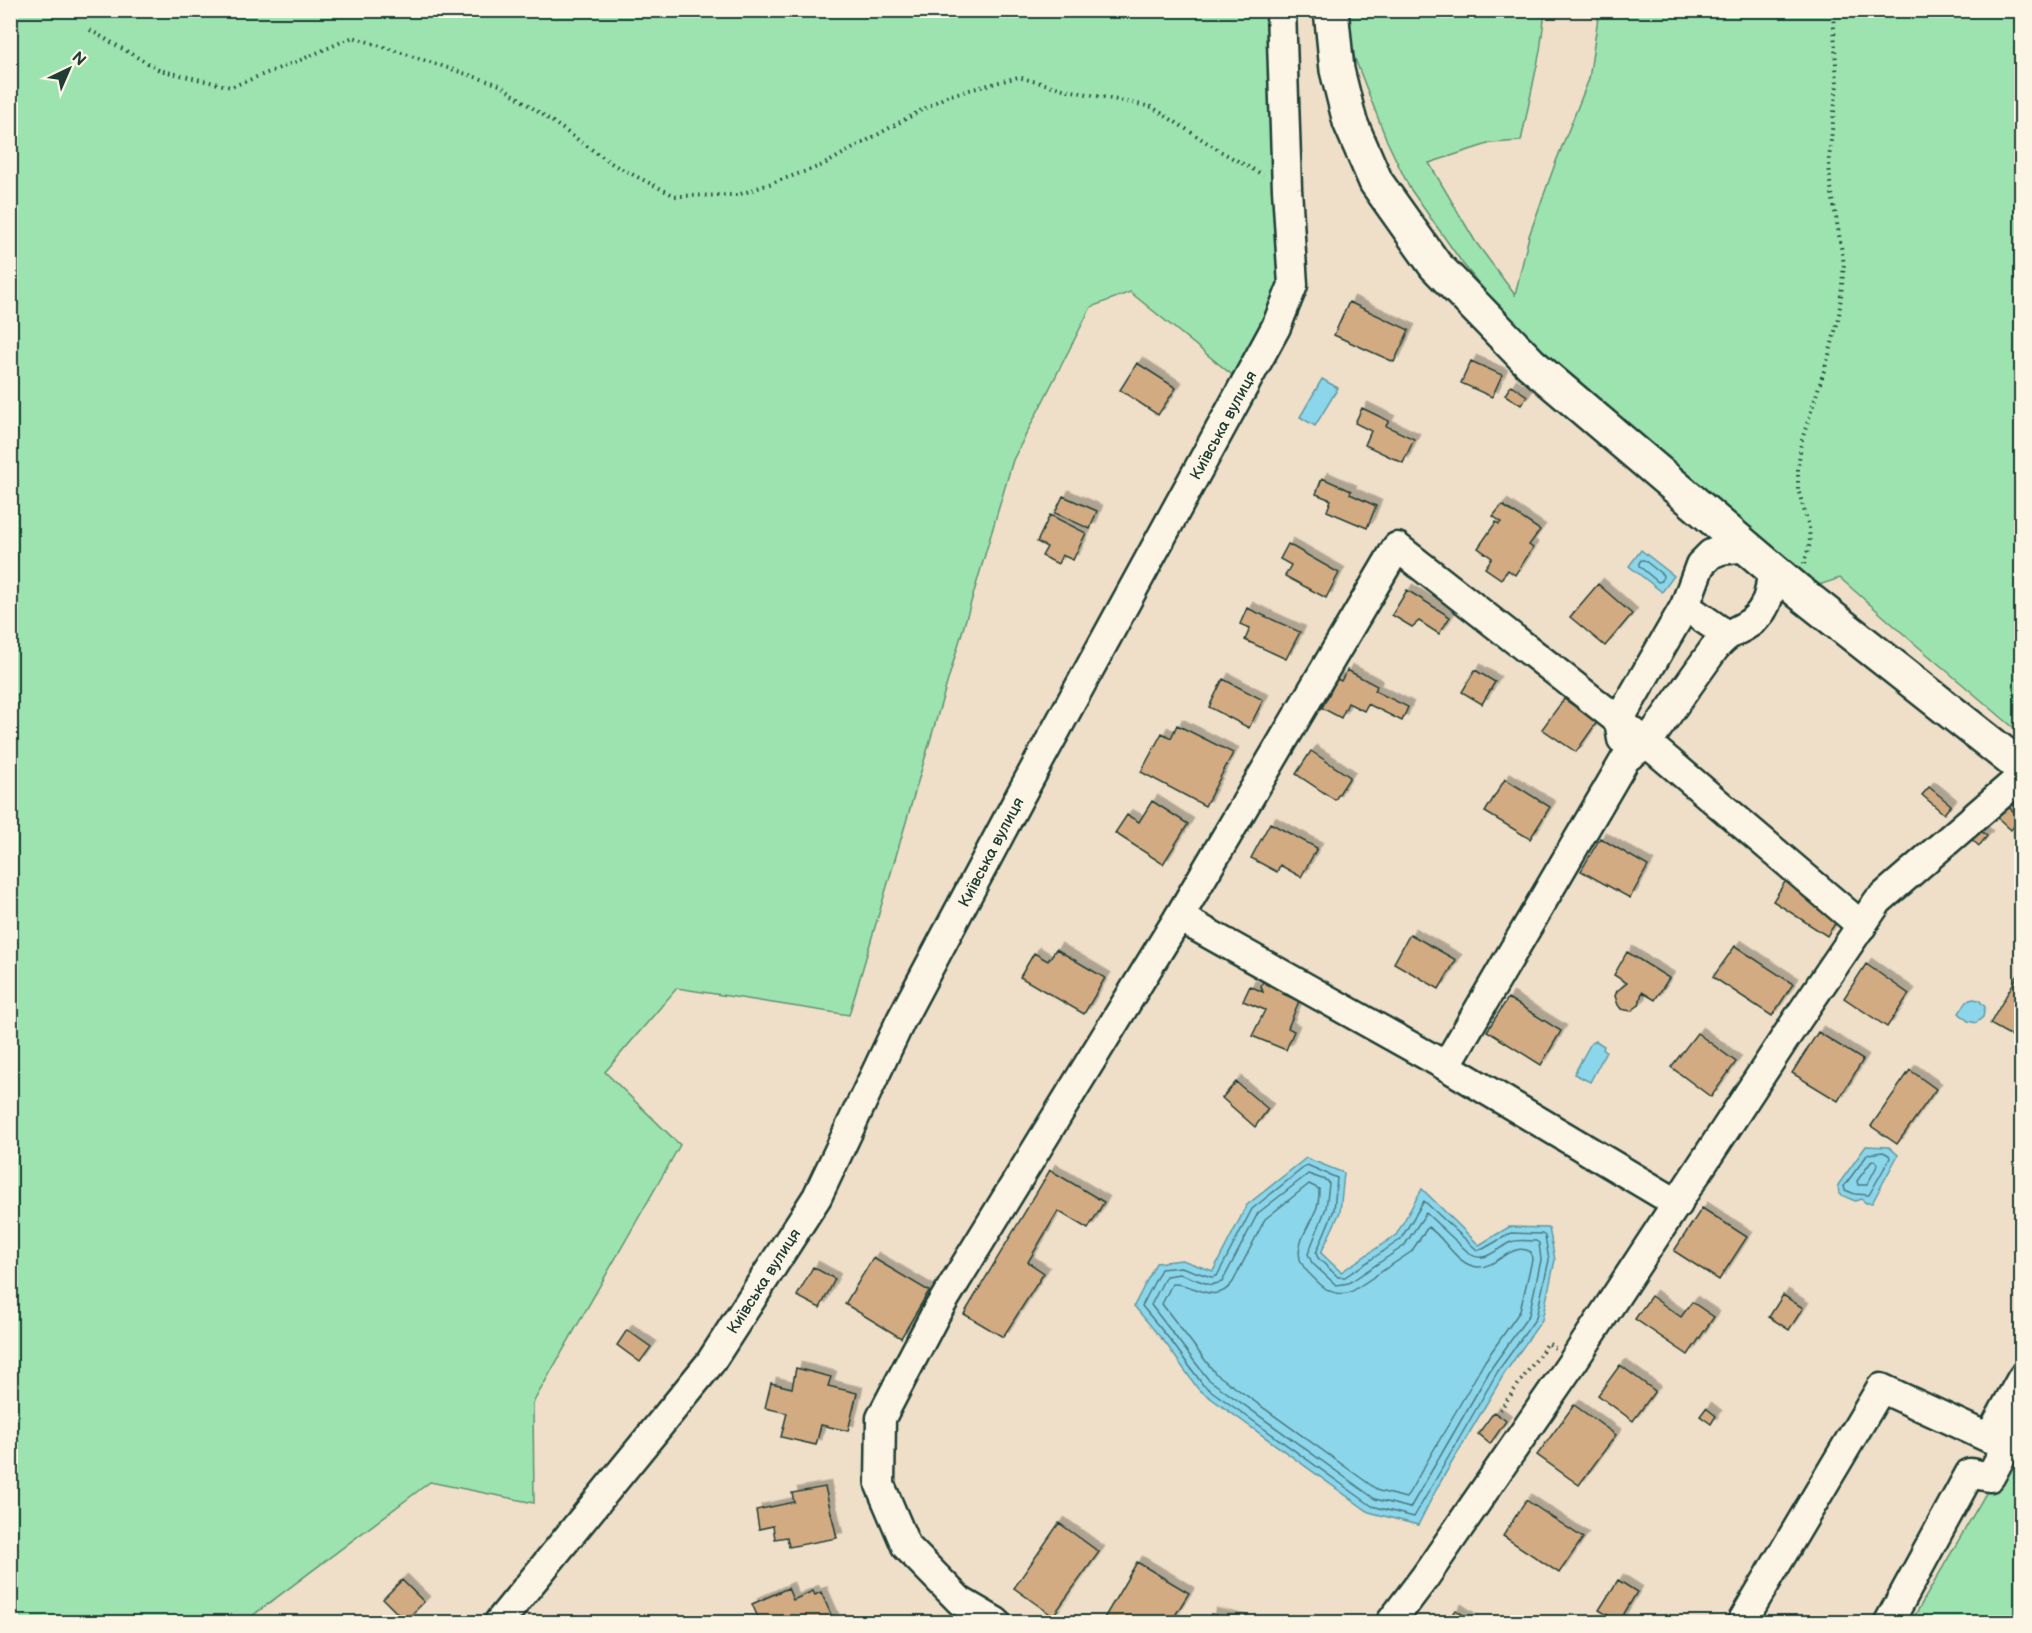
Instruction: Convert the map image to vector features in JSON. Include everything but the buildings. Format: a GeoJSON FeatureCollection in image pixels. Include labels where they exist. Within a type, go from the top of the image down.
{"type":"FeatureCollection","features":[{"type":"Feature","properties":{"kind":"main road"},"geometry":{"type":"LineString","coordinates":[[1331,10],[1337,70],[1350,122],[1376,182],[1436,265],[1531,364],[1798,591],[2022,768]]}},
{"type":"Feature","properties":{"kind":"street","name":"Київська вулиця"},"geometry":{"type":"LineString","coordinates":[[499,1623],[710,1363],[817,1197],[901,1020],[1026,785],[1276,327],[1293,285],[1287,189],[1281,10]]}},
{"type":"Feature","properties":{"kind":"street"},"geometry":{"type":"LineString","coordinates":[[996,1623],[960,1601],[906,1546],[880,1485],[881,1418],[936,1313],[1179,917],[1397,546],[1619,720],[1637,751],[1862,926]]}},
{"type":"Feature","properties":{"kind":"street"},"geometry":{"type":"LineString","coordinates":[[1619,720],[1685,606],[1700,565],[1711,554],[1721,550],[1746,547]]}},
{"type":"Feature","properties":{"kind":"street"},"geometry":{"type":"LineString","coordinates":[[1446,1066],[1637,751],[1714,648],[1727,635],[1752,622],[1766,605],[1772,583],[1771,568]]}},
{"type":"Feature","properties":{"kind":"street"},"geometry":{"type":"LineString","coordinates":[[1685,606],[1727,635]]}},
{"type":"Feature","properties":{"kind":"street"},"geometry":{"type":"LineString","coordinates":[[1391,1623],[1574,1360],[1797,1020],[1878,901],[2022,776]]}},
{"type":"Feature","properties":{"kind":"street"},"geometry":{"type":"LineString","coordinates":[[1179,917],[1446,1066],[1678,1204]]}},
{"type":"Feature","properties":{"kind":"street"},"geometry":{"type":"LineString","coordinates":[[1742,1623],[1881,1388],[1989,1438],[2022,1378]]}},
{"type":"Feature","properties":{"kind":"street"},"geometry":{"type":"LineString","coordinates":[[1889,1623],[1970,1473],[1990,1478],[2022,1418]]}},
{"type":"Feature","properties":{"kind":"path"},"geometry":{"type":"LineString","coordinates":[[1798,591],[1810,543],[1809,527],[1798,489],[1801,443],[1839,316],[1844,264],[1829,171],[1837,84],[1833,10]]}},
{"type":"Feature","properties":{"kind":"path"},"geometry":{"type":"LineString","coordinates":[[90,30],[159,70],[231,87],[353,37],[500,85],[614,165],[675,196],[738,195],[824,165],[947,96],[1018,77],[1067,90],[1152,107],[1220,151],[1287,189]]}},
{"type":"Feature","properties":{"kind":"path"},"geometry":{"type":"LineString","coordinates":[[1500,1410],[1548,1343],[1574,1360]]}},
{"type":"Feature","properties":{"kind":"green space"},"geometry":{"type":"Polygon","coordinates":[[[11,11],[1276,11],[1293,322],[1257,395],[1130,292],[1091,307],[1013,460],[849,1015],[677,988],[605,1072],[680,1145],[533,1403],[534,1503],[430,1482],[244,1622],[11,1622],[11,11]]]}},
{"type":"Feature","properties":{"kind":"green space"},"geometry":{"type":"Polygon","coordinates":[[[1343,11],[1545,11],[1540,51],[1521,141],[1491,143],[1429,163],[1475,241],[1515,295],[1529,236],[1589,79],[1599,11],[2021,11],[2021,734],[1840,578],[1819,585],[1549,358],[1501,311],[1463,264],[1409,187],[1387,141],[1352,51],[1343,11]]]}},
{"type":"Feature","properties":{"kind":"green space"},"geometry":{"type":"Polygon","coordinates":[[[2021,1433],[2021,1622],[1911,1622],[2021,1433]]]}},
{"type":"Feature","properties":{"kind":"water"},"geometry":{"type":"Polygon","coordinates":[[[1322,379],[1338,388],[1315,426],[1300,417],[1322,379]]]}},
{"type":"Feature","properties":{"kind":"water"},"geometry":{"type":"Polygon","coordinates":[[[1641,550],[1674,576],[1662,592],[1629,566],[1641,550]]]}},
{"type":"Feature","properties":{"kind":"water"},"geometry":{"type":"Polygon","coordinates":[[[1979,1000],[1985,1007],[1983,1017],[1976,1023],[1968,1021],[1959,1013],[1967,1001],[1979,1000]]]}},
{"type":"Feature","properties":{"kind":"water"},"geometry":{"type":"Polygon","coordinates":[[[1596,1041],[1604,1046],[1603,1049],[1606,1052],[1590,1082],[1574,1074],[1591,1043],[1596,1041]]]}},
{"type":"Feature","properties":{"kind":"water"},"geometry":{"type":"Polygon","coordinates":[[[1866,1146],[1889,1147],[1898,1155],[1872,1203],[1866,1203],[1861,1199],[1855,1201],[1839,1194],[1838,1185],[1866,1146]]]}},
{"type":"Feature","properties":{"kind":"water"},"geometry":{"type":"Polygon","coordinates":[[[1306,1158],[1344,1173],[1340,1212],[1321,1253],[1341,1272],[1396,1235],[1422,1189],[1479,1245],[1509,1227],[1549,1228],[1555,1260],[1542,1320],[1504,1374],[1438,1486],[1418,1525],[1369,1512],[1198,1389],[1167,1345],[1134,1306],[1156,1263],[1182,1260],[1213,1271],[1247,1205],[1306,1158]]]}}]}
